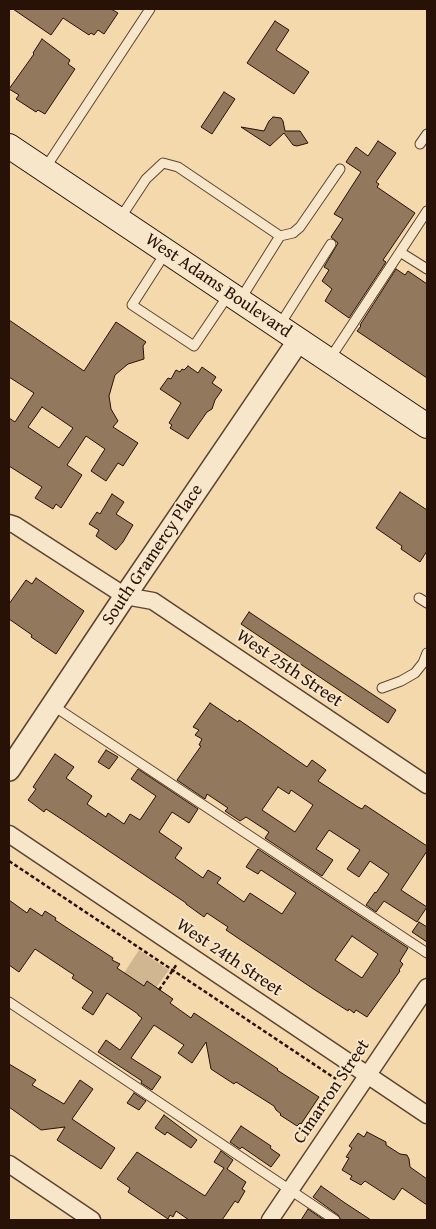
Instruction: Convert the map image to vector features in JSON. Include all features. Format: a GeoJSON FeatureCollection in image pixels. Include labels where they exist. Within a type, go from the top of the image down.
{"type":"FeatureCollection","features":[{"type":"Feature","properties":{"kind":"main road","name":"West Adams Boulevard"},"geometry":{"type":"LineString","coordinates":[[9,146],[427,426]]}},
{"type":"Feature","properties":{"kind":"street","name":"South Gramercy Place"},"geometry":{"type":"LineString","coordinates":[[9,770],[299,340]]}},
{"type":"Feature","properties":{"kind":"street"},"geometry":{"type":"LineString","coordinates":[[9,523],[15,525],[125,596]]}},
{"type":"Feature","properties":{"kind":"street","name":"West 25th Street"},"geometry":{"type":"LineString","coordinates":[[125,596],[153,601],[427,785]]}},
{"type":"Feature","properties":{"kind":"street","name":"West 24th Street"},"geometry":{"type":"LineString","coordinates":[[9,834],[427,1115]]}},
{"type":"Feature","properties":{"kind":"street","name":"Cimarron Street"},"geometry":{"type":"LineString","coordinates":[[270,1220],[427,987]]}},
{"type":"Feature","properties":{"kind":"street"},"geometry":{"type":"LineString","coordinates":[[9,1164],[92,1220]]}},
{"type":"Feature","properties":{"kind":"lane"},"geometry":{"type":"LineString","coordinates":[[44,170],[150,9]]}},
{"type":"Feature","properties":{"kind":"lane"},"geometry":{"type":"LineString","coordinates":[[420,144],[427,134]]}},
{"type":"Feature","properties":{"kind":"lane"},"geometry":{"type":"LineString","coordinates":[[119,220],[146,179],[162,164],[178,167],[280,236]]}},
{"type":"Feature","properties":{"kind":"lane"},"geometry":{"type":"LineString","coordinates":[[166,252],[132,305],[194,346],[280,236],[293,233],[300,227],[340,169]]}},
{"type":"Feature","properties":{"kind":"lane"},"geometry":{"type":"LineString","coordinates":[[329,360],[427,211]]}},
{"type":"Feature","properties":{"kind":"lane"},"geometry":{"type":"LineString","coordinates":[[279,326],[331,244]]}},
{"type":"Feature","properties":{"kind":"lane"},"geometry":{"type":"LineString","coordinates":[[400,252],[427,270]]}},
{"type":"Feature","properties":{"kind":"lane"},"geometry":{"type":"LineString","coordinates":[[419,598],[427,604]]}},
{"type":"Feature","properties":{"kind":"lane"},"geometry":{"type":"LineString","coordinates":[[382,688],[415,673],[423,663],[427,653]]}},
{"type":"Feature","properties":{"kind":"lane"},"geometry":{"type":"LineString","coordinates":[[52,705],[427,953]]}},
{"type":"Feature","properties":{"kind":"lane"},"geometry":{"type":"LineString","coordinates":[[9,1002],[336,1220]]}},
{"type":"Feature","properties":{"kind":"path"},"geometry":{"type":"LineString","coordinates":[[9,862],[336,1079]]}},
{"type":"Feature","properties":{"kind":"path"},"geometry":{"type":"LineString","coordinates":[[159,990],[185,952]]}},
{"type":"Feature","properties":{"kind":"shaded area"},"geometry":{"type":"Polygon","coordinates":[[[139,950],[169,970],[156,988],[147,981],[144,986],[124,973],[139,950]]]}},
{"type":"Feature","properties":{"kind":"building"},"geometry":{"type":"Polygon","coordinates":[[[13,9],[111,9],[118,13],[104,34],[98,30],[94,35],[91,33],[89,35],[63,18],[51,35],[13,9]]]}},
{"type":"Feature","properties":{"kind":"building"},"geometry":{"type":"Polygon","coordinates":[[[275,21],[289,30],[276,50],[309,72],[294,94],[247,63],[275,21]]]}},
{"type":"Feature","properties":{"kind":"building"},"geometry":{"type":"Polygon","coordinates":[[[42,39],[70,60],[68,64],[75,69],[45,114],[38,110],[36,112],[16,99],[19,95],[9,89],[34,54],[42,39]]]}},
{"type":"Feature","properties":{"kind":"building"},"geometry":{"type":"Polygon","coordinates":[[[224,92],[235,99],[212,134],[201,127],[224,92]]]}},
{"type":"Feature","properties":{"kind":"building"},"geometry":{"type":"Polygon","coordinates":[[[273,117],[281,118],[285,131],[300,131],[308,143],[297,146],[293,145],[284,133],[270,146],[241,127],[264,131],[273,117]]]}},
{"type":"Feature","properties":{"kind":"building"},"geometry":{"type":"Polygon","coordinates":[[[378,141],[396,153],[376,182],[379,184],[377,187],[415,213],[383,260],[386,262],[349,318],[325,301],[332,289],[322,281],[329,270],[324,267],[338,243],[331,237],[343,219],[334,214],[361,172],[346,162],[356,147],[368,156],[378,141]]]}},
{"type":"Feature","properties":{"kind":"building"},"geometry":{"type":"Polygon","coordinates":[[[396,269],[405,275],[408,271],[427,284],[427,378],[357,331],[396,269]]]}},
{"type":"Feature","properties":{"kind":"building"},"geometry":{"type":"Polygon","coordinates":[[[9,320],[84,371],[116,322],[146,342],[143,346],[144,359],[128,364],[115,375],[109,396],[111,409],[118,421],[113,427],[138,443],[123,466],[118,463],[106,481],[91,471],[105,449],[86,436],[67,465],[82,475],[61,508],[56,504],[53,509],[35,498],[42,487],[9,466],[9,418],[15,422],[34,393],[9,377],[9,320]],[[42,407],[28,427],[59,448],[73,428],[42,407]]]}},
{"type":"Feature","properties":{"kind":"building"},"geometry":{"type":"Polygon","coordinates":[[[188,366],[198,373],[202,367],[216,377],[212,383],[222,390],[215,400],[212,409],[207,412],[188,439],[170,428],[172,425],[169,423],[181,403],[160,389],[168,378],[171,379],[176,370],[180,372],[188,366]]]}},
{"type":"Feature","properties":{"kind":"building"},"geometry":{"type":"Polygon","coordinates":[[[400,492],[427,510],[427,551],[420,562],[401,549],[402,546],[376,528],[400,492]]]}},
{"type":"Feature","properties":{"kind":"building"},"geometry":{"type":"Polygon","coordinates":[[[112,494],[124,502],[116,514],[133,525],[116,550],[96,536],[99,530],[89,524],[97,512],[100,514],[112,494]]]}},
{"type":"Feature","properties":{"kind":"building"},"geometry":{"type":"Polygon","coordinates":[[[36,578],[84,611],[56,654],[9,619],[9,604],[26,580],[32,584],[36,578]]]}},
{"type":"Feature","properties":{"kind":"building"},"geometry":{"type":"Polygon","coordinates":[[[249,612],[396,710],[388,723],[241,624],[249,612]]]}},
{"type":"Feature","properties":{"kind":"building"},"geometry":{"type":"Polygon","coordinates":[[[210,703],[238,722],[239,720],[307,767],[312,760],[326,770],[318,781],[358,807],[362,809],[365,805],[427,846],[427,851],[401,890],[427,907],[417,922],[384,901],[376,912],[366,905],[389,874],[370,861],[359,877],[347,869],[360,850],[329,830],[316,849],[333,860],[322,876],[265,838],[269,832],[246,817],[240,821],[225,811],[228,808],[207,794],[205,799],[177,780],[201,746],[199,745],[202,739],[195,735],[199,730],[193,727],[210,703]],[[278,787],[262,810],[295,832],[313,805],[291,790],[289,794],[278,787]]]}},
{"type":"Feature","properties":{"kind":"building"},"geometry":{"type":"Polygon","coordinates":[[[106,750],[118,757],[109,769],[98,762],[106,750]]]}},
{"type":"Feature","properties":{"kind":"building"},"geometry":{"type":"Polygon","coordinates":[[[55,754],[74,767],[66,778],[92,796],[87,804],[106,817],[108,813],[124,824],[130,814],[140,820],[156,796],[131,779],[138,769],[198,809],[189,823],[172,812],[159,832],[182,848],[175,858],[203,878],[208,870],[221,878],[217,883],[244,902],[250,893],[282,914],[296,893],[261,870],[258,874],[246,867],[258,849],[408,948],[400,961],[403,964],[400,971],[367,1017],[356,1010],[354,1013],[349,1009],[348,1011],[226,930],[228,927],[207,913],[204,917],[72,826],[46,809],[44,812],[28,800],[36,789],[33,787],[55,754]],[[352,936],[335,960],[362,978],[378,954],[352,936]]]}},
{"type":"Feature","properties":{"kind":"building"},"geometry":{"type":"Polygon","coordinates":[[[9,900],[27,913],[30,908],[42,916],[45,911],[56,918],[55,920],[113,958],[112,960],[120,964],[117,968],[144,986],[147,981],[173,999],[170,1003],[191,1018],[194,1013],[319,1097],[301,1124],[297,1126],[280,1115],[274,1106],[211,1069],[206,1042],[192,1063],[178,1053],[184,1045],[154,1025],[131,1058],[161,1077],[152,1090],[141,1083],[142,1081],[98,1052],[106,1040],[120,1050],[142,1018],[107,993],[93,1015],[82,1008],[93,992],[72,978],[74,975],[35,949],[19,972],[9,965],[9,900]]]}},
{"type":"Feature","properties":{"kind":"building"},"geometry":{"type":"Polygon","coordinates":[[[419,922],[427,927],[427,942],[412,932],[419,922]]]}},
{"type":"Feature","properties":{"kind":"building"},"geometry":{"type":"Polygon","coordinates":[[[9,1064],[36,1080],[32,1085],[64,1104],[80,1080],[93,1089],[72,1119],[115,1148],[101,1169],[57,1140],[65,1127],[41,1130],[9,1107],[9,1064]]]}},
{"type":"Feature","properties":{"kind":"building"},"geometry":{"type":"Polygon","coordinates":[[[134,1093],[146,1101],[139,1110],[127,1103],[134,1093]]]}},
{"type":"Feature","properties":{"kind":"building"},"geometry":{"type":"Polygon","coordinates":[[[164,1115],[197,1140],[191,1148],[167,1132],[165,1135],[155,1128],[164,1115]]]}},
{"type":"Feature","properties":{"kind":"building"},"geometry":{"type":"Polygon","coordinates":[[[241,1126],[271,1146],[270,1148],[280,1155],[271,1167],[242,1147],[240,1149],[230,1142],[241,1126]]]}},
{"type":"Feature","properties":{"kind":"building"},"geometry":{"type":"Polygon","coordinates":[[[367,1132],[386,1142],[386,1145],[400,1154],[407,1155],[410,1167],[427,1179],[427,1205],[402,1188],[394,1200],[365,1181],[361,1185],[350,1179],[352,1176],[342,1170],[349,1158],[346,1157],[352,1148],[349,1146],[358,1133],[364,1137],[367,1132]]]}},
{"type":"Feature","properties":{"kind":"building"},"geometry":{"type":"Polygon","coordinates":[[[221,1151],[233,1160],[227,1169],[246,1182],[242,1189],[245,1191],[238,1203],[235,1201],[222,1220],[189,1220],[176,1211],[173,1217],[170,1215],[168,1219],[128,1192],[130,1188],[117,1179],[137,1152],[205,1196],[224,1168],[214,1162],[221,1151]]]}},
{"type":"Feature","properties":{"kind":"building"},"geometry":{"type":"Polygon","coordinates":[[[321,1186],[371,1220],[341,1220],[338,1215],[313,1197],[321,1186]]]}},
{"type":"Feature","properties":{"kind":"building"},"geometry":{"type":"Polygon","coordinates":[[[308,1209],[324,1220],[301,1220],[308,1209]]]}}]}
